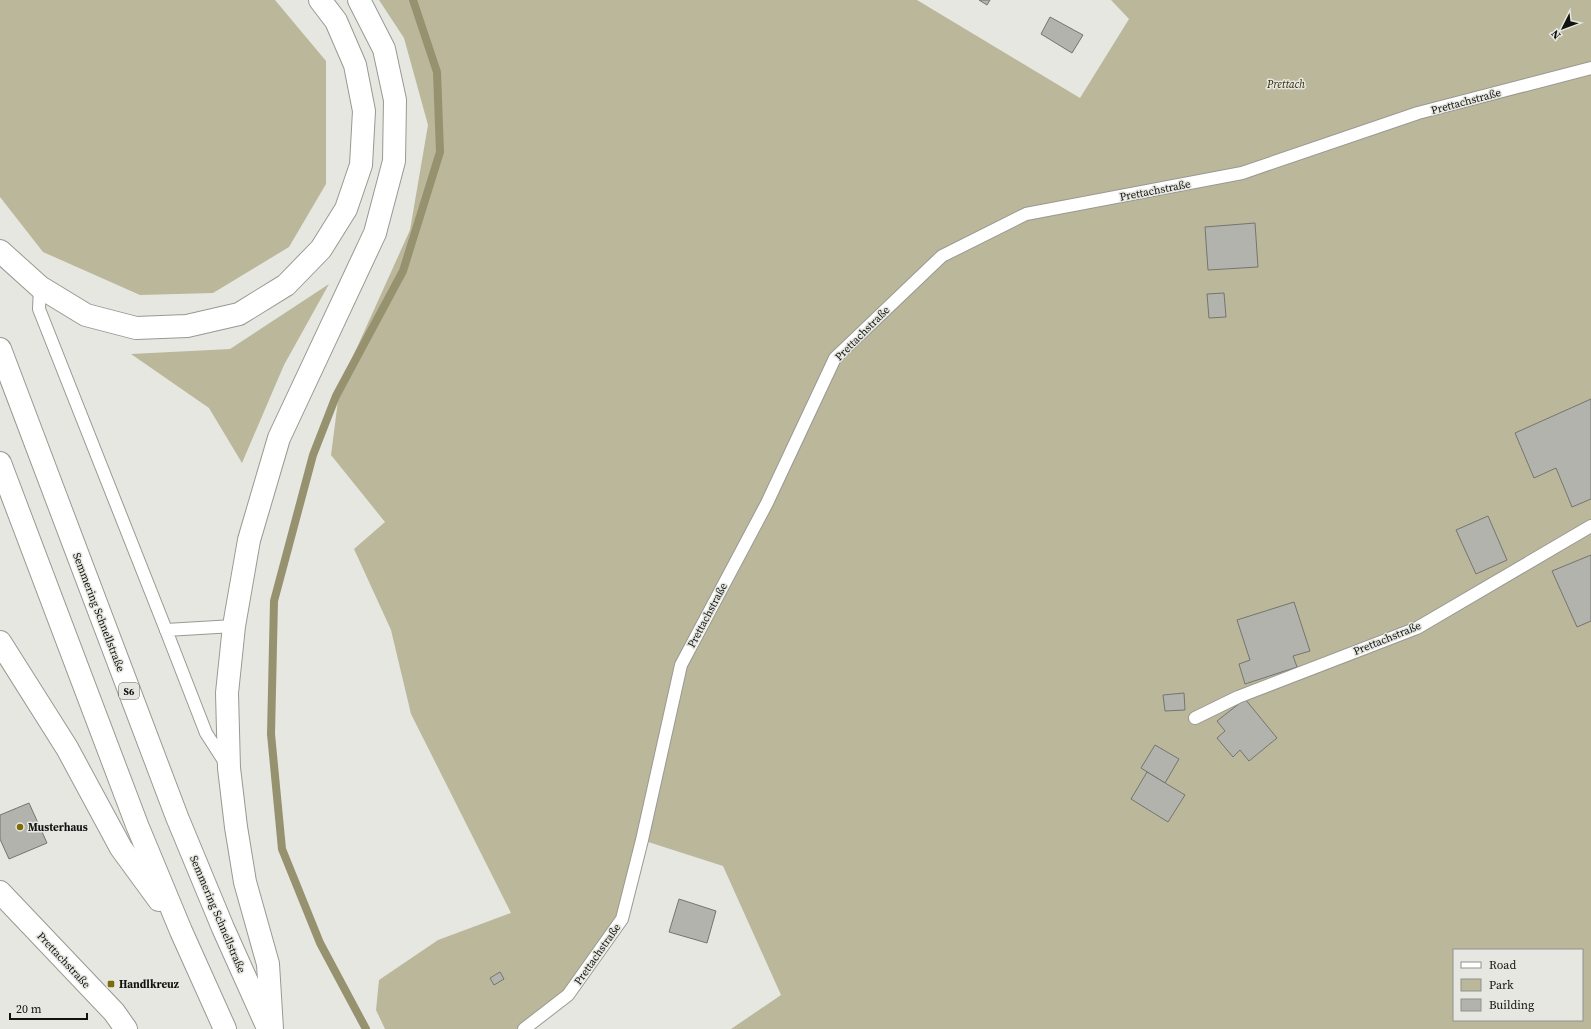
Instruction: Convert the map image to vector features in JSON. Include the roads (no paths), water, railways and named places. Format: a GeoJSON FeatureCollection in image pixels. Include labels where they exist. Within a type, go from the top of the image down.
{"type":"FeatureCollection","features":[{"type":"Feature","properties":{"kind":"main road"},"geometry":{"type":"LineString","coordinates":[[0,251],[40,287],[86,315],[136,328],[187,326],[239,314],[286,285],[321,249],[346,209],[361,165],[364,111],[355,65],[336,21],[320,0]]}},
{"type":"Feature","properties":{"kind":"main road"},"geometry":{"type":"LineString","coordinates":[[272,1029],[268,964],[245,882],[236,827],[229,768],[228,693],[234,626],[249,540],[280,438],[375,233],[394,161],[395,100],[384,49],[359,0]]}},
{"type":"Feature","properties":{"kind":"main road","name":"Semmering Schnellstraße"},"geometry":{"type":"LineString","coordinates":[[0,349],[177,817],[268,1029]]}},
{"type":"Feature","properties":{"kind":"main road"},"geometry":{"type":"LineString","coordinates":[[0,463],[137,825],[181,931],[225,1029]]}},
{"type":"Feature","properties":{"kind":"main road"},"geometry":{"type":"LineString","coordinates":[[0,642],[68,748],[121,848],[181,931]]}},
{"type":"Feature","properties":{"kind":"main road","name":"Prettachstraße"},"geometry":{"type":"LineString","coordinates":[[0,892],[114,1012],[126,1029]]}},
{"type":"Feature","properties":{"kind":"lane","name":"Prettachstraße"},"geometry":{"type":"LineString","coordinates":[[524,1029],[568,995],[622,919],[642,840],[681,665],[766,503],[835,358],[942,256],[1026,214],[1242,173],[1418,114],[1591,68]]}},
{"type":"Feature","properties":{"kind":"lane"},"geometry":{"type":"LineString","coordinates":[[40,287],[39,309],[206,733],[229,768]]}},
{"type":"Feature","properties":{"kind":"lane","name":"Prettachstraße"},"geometry":{"type":"LineString","coordinates":[[1195,718],[1238,696],[1417,628],[1591,526]]}},
{"type":"Feature","properties":{"kind":"lane"},"geometry":{"type":"LineString","coordinates":[[166,630],[234,626]]}},
{"type":"Feature","properties":{"kind":"waterway"},"geometry":{"type":"LineString","coordinates":[[366,1029],[320,943],[282,849],[271,734],[274,601],[313,455],[336,396],[403,271],[440,152],[437,72],[413,0]]}},
{"type":"Feature","properties":{"kind":"place","name":"Musterhaus"},"geometry":{"type":"Point","coordinates":[20,827]}},
{"type":"Feature","properties":{"kind":"place","name":"Handlkreuz"},"geometry":{"type":"Point","coordinates":[111,984]}},
{"type":"Feature","properties":{"kind":"park label","name":"Prettach"},"geometry":{"type":"Point","coordinates":[1286,84]}}]}
